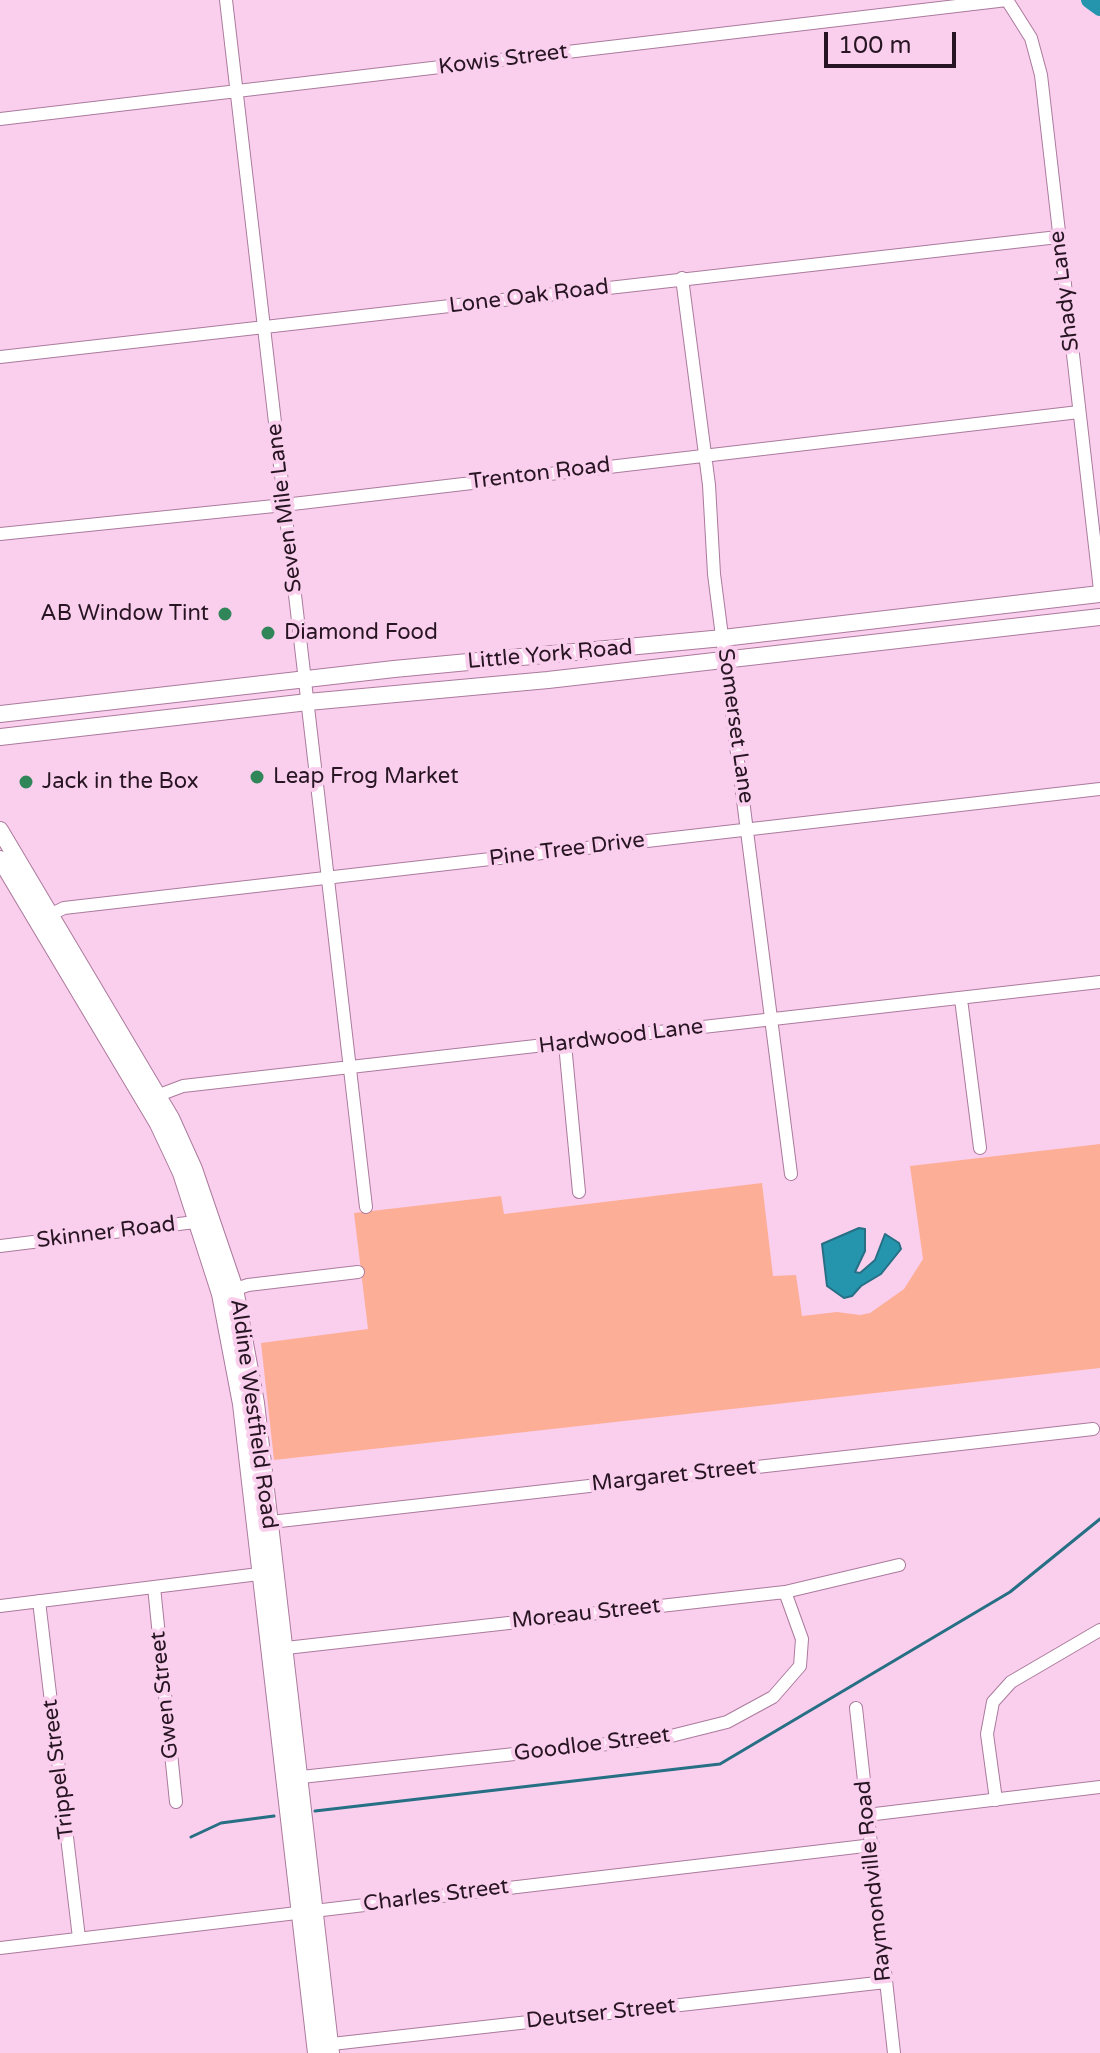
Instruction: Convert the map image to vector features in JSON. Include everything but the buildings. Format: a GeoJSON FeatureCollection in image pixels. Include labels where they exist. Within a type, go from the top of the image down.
{"type":"FeatureCollection","features":[{"type":"Feature","properties":{"kind":"main road","name":"Little York Road"},"geometry":{"type":"LineString","coordinates":[[0,714],[305,679],[723,638],[1100,592]]}},
{"type":"Feature","properties":{"kind":"main road","name":"Little York Road"},"geometry":{"type":"LineString","coordinates":[[0,737],[1100,617]]}},
{"type":"Feature","properties":{"kind":"main road","name":"Aldine Westfield Road"},"geometry":{"type":"LineString","coordinates":[[0,830],[15,883]]}},
{"type":"Feature","properties":{"kind":"main road","name":"Aldine Westfield Road"},"geometry":{"type":"LineString","coordinates":[[0,859],[44,918],[151,1098],[181,1173],[205,1221],[228,1292],[249,1404],[323,2049]]}},
{"type":"Feature","properties":{"kind":"street","name":"Seven Mile Lane"},"geometry":{"type":"LineString","coordinates":[[226,0],[366,1207]]}},
{"type":"Feature","properties":{"kind":"street","name":"Kowis Street"},"geometry":{"type":"LineString","coordinates":[[0,119],[1007,0]]}},
{"type":"Feature","properties":{"kind":"street","name":"Shady Lane"},"geometry":{"type":"LineString","coordinates":[[1007,0],[1031,38],[1041,75],[1100,592]]}},
{"type":"Feature","properties":{"kind":"street","name":"Lone Oak Road"},"geometry":{"type":"LineString","coordinates":[[0,357],[1058,237]]}},
{"type":"Feature","properties":{"kind":"street","name":"Somerset Lane"},"geometry":{"type":"LineString","coordinates":[[682,278],[706,454],[712,559],[791,1174]]}},
{"type":"Feature","properties":{"kind":"street","name":"Trenton Road"},"geometry":{"type":"LineString","coordinates":[[0,534],[284,505],[1079,412]]}},
{"type":"Feature","properties":{"kind":"street","name":"Pine Tree Drive"},"geometry":{"type":"LineString","coordinates":[[44,918],[64,908],[1100,789]]}},
{"type":"Feature","properties":{"kind":"street","name":"Hardwood Lane"},"geometry":{"type":"LineString","coordinates":[[151,1098],[183,1086],[1100,982]]}},
{"type":"Feature","properties":{"kind":"street"},"geometry":{"type":"LineString","coordinates":[[961,999],[980,1148]]}},
{"type":"Feature","properties":{"kind":"street"},"geometry":{"type":"LineString","coordinates":[[565,1044],[579,1192]]}},
{"type":"Feature","properties":{"kind":"street","name":"Skinner Road"},"geometry":{"type":"LineString","coordinates":[[0,1246],[205,1221]]}},
{"type":"Feature","properties":{"kind":"street"},"geometry":{"type":"LineString","coordinates":[[228,1292],[358,1272]]}},
{"type":"Feature","properties":{"kind":"street","name":"Margaret Street"},"geometry":{"type":"LineString","coordinates":[[262,1523],[1093,1429]]}},
{"type":"Feature","properties":{"kind":"street","name":"Moreau Street"},"geometry":{"type":"LineString","coordinates":[[277,1649],[785,1592],[899,1565]]}},
{"type":"Feature","properties":{"kind":"street"},"geometry":{"type":"LineString","coordinates":[[0,1606],[268,1573]]}},
{"type":"Feature","properties":{"kind":"street","name":"Gwen Street"},"geometry":{"type":"LineString","coordinates":[[154,1587],[176,1802]]}},
{"type":"Feature","properties":{"kind":"street","name":"Goodloe Street"},"geometry":{"type":"LineString","coordinates":[[292,1778],[663,1738],[727,1722],[773,1697],[800,1666],[802,1639],[785,1592]]}},
{"type":"Feature","properties":{"kind":"street","name":"Trippel Street"},"geometry":{"type":"LineString","coordinates":[[39,1601],[79,1938]]}},
{"type":"Feature","properties":{"kind":"street"},"geometry":{"type":"LineString","coordinates":[[996,1800],[987,1734],[993,1702],[1011,1682],[1100,1630]]}},
{"type":"Feature","properties":{"kind":"street","name":"Raymondville Road"},"geometry":{"type":"LineString","coordinates":[[856,1708],[894,2053]]}},
{"type":"Feature","properties":{"kind":"street"},"geometry":{"type":"LineString","coordinates":[[867,1815],[1100,1787]]}},
{"type":"Feature","properties":{"kind":"street","name":"Charles Street"},"geometry":{"type":"LineString","coordinates":[[0,1948],[873,1845]]}},
{"type":"Feature","properties":{"kind":"street","name":"Deutser Street"},"geometry":{"type":"LineString","coordinates":[[323,2049],[886,1982]]}},
{"type":"Feature","properties":{"kind":"shaded area"},"geometry":{"type":"Polygon","coordinates":[[[1100,1144],[1100,1368],[274,1460],[261,1343],[368,1329],[354,1213],[501,1196],[504,1214],[762,1183],[773,1276],[796,1275],[802,1316],[837,1312],[860,1315],[870,1313],[904,1289],[923,1259],[910,1166],[1100,1144]]]}},
{"type":"Feature","properties":{"kind":"water"},"geometry":{"type":"Polygon","coordinates":[[[859,1228],[865,1229],[865,1251],[855,1272],[860,1273],[875,1260],[885,1234],[899,1243],[901,1249],[881,1274],[861,1286],[852,1296],[844,1298],[827,1286],[822,1244],[859,1228]]]}},
{"type":"Feature","properties":{"kind":"waterway"},"geometry":{"type":"LineString","coordinates":[[1089,0],[1100,8]]}},
{"type":"Feature","properties":{"kind":"waterway"},"geometry":{"type":"LineString","coordinates":[[315,1811],[720,1764],[1010,1592],[1100,1519]]}},
{"type":"Feature","properties":{"kind":"waterway"},"geometry":{"type":"LineString","coordinates":[[191,1837],[221,1823],[274,1816]]}},
{"type":"Feature","properties":{"kind":"place","name":"AB Window Tint"},"geometry":{"type":"Point","coordinates":[225,614]}},
{"type":"Feature","properties":{"kind":"place","name":"Diamond Food"},"geometry":{"type":"Point","coordinates":[268,633]}},
{"type":"Feature","properties":{"kind":"place","name":"Leap Frog Market"},"geometry":{"type":"Point","coordinates":[257,777]}},
{"type":"Feature","properties":{"kind":"place","name":"Jack in the Box"},"geometry":{"type":"Point","coordinates":[26,782]}}]}
